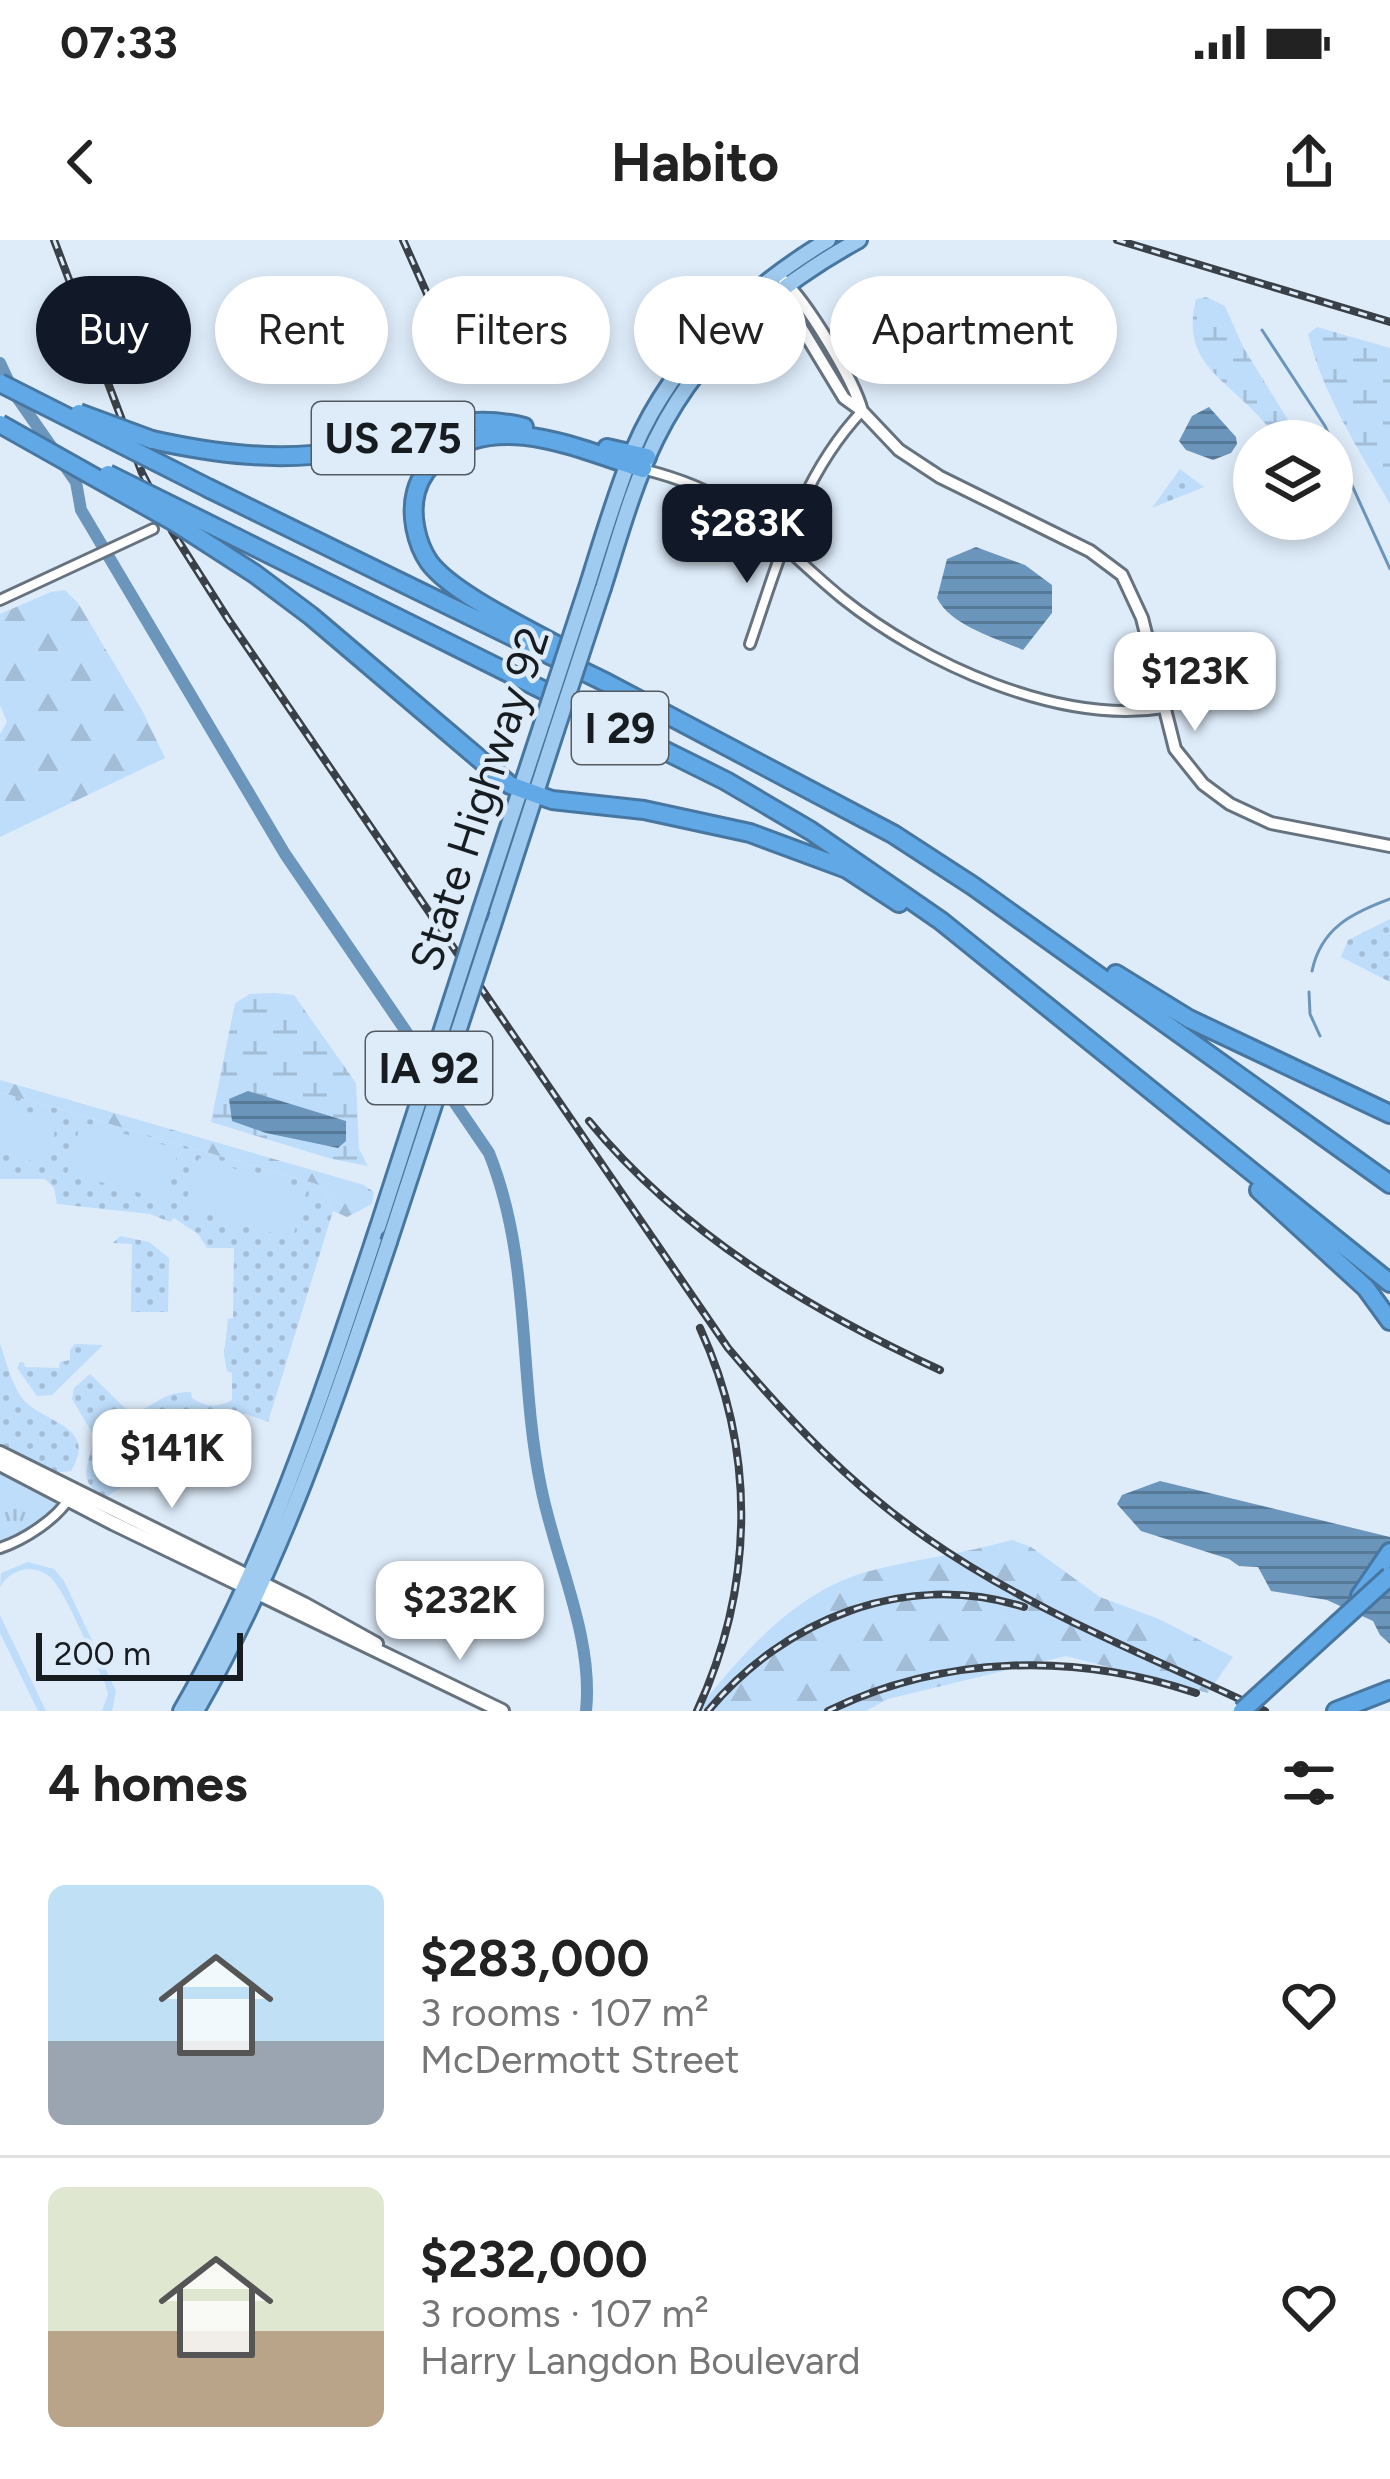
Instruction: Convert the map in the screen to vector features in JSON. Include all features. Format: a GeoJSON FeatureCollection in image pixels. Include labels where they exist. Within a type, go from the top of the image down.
{"type":"FeatureCollection","features":[{"type":"Feature","properties":{"kind":"highway","name":"US 275"},"geometry":{"type":"LineString","coordinates":[[0,382],[152,440],[220,454],[344,451],[477,419],[637,461]]}},
{"type":"Feature","properties":{"kind":"highway","name":"I 29"},"geometry":{"type":"LineString","coordinates":[[0,382],[607,683],[893,834],[973,886],[1389,1184]]}},
{"type":"Feature","properties":{"kind":"highway"},"geometry":{"type":"LineString","coordinates":[[0,422],[255,574],[510,785],[552,800],[700,820],[782,843],[847,869],[981,954]]}},
{"type":"Feature","properties":{"kind":"highway","name":"I 29"},"geometry":{"type":"LineString","coordinates":[[0,422],[726,781],[878,874],[1390,1283]]}},
{"type":"Feature","properties":{"kind":"highway"},"geometry":{"type":"LineString","coordinates":[[607,683],[592,664],[447,581],[428,561],[419,542],[414,497],[422,476],[442,455],[490,435],[518,435],[637,461]]}},
{"type":"Feature","properties":{"kind":"highway"},"geometry":{"type":"LineString","coordinates":[[973,886],[1021,906],[1124,980],[1189,1019],[1390,1114]]}},
{"type":"Feature","properties":{"kind":"highway"},"geometry":{"type":"LineString","coordinates":[[1215,1140],[1244,1176],[1366,1288],[1390,1321]]}},
{"type":"Feature","properties":{"kind":"highway"},"geometry":{"type":"LineString","coordinates":[[1340,1621],[1390,1552]]}},
{"type":"Feature","properties":{"kind":"highway"},"geometry":{"type":"LineString","coordinates":[[1242,1711],[1390,1576]]}},
{"type":"Feature","properties":{"kind":"highway"},"geometry":{"type":"LineString","coordinates":[[1336,1711],[1390,1690]]}},
{"type":"Feature","properties":{"kind":"main road"},"geometry":{"type":"LineString","coordinates":[[789,276],[828,240]]}},
{"type":"Feature","properties":{"kind":"main road"},"geometry":{"type":"LineString","coordinates":[[794,276],[860,240]]}},
{"type":"Feature","properties":{"kind":"main road","name":"State Highway 92"},"geometry":{"type":"LineString","coordinates":[[196,1711],[325,1431],[493,926],[528,792],[637,461],[689,384]]}},
{"type":"Feature","properties":{"kind":"main road","name":"State Highway 92"},"geometry":{"type":"LineString","coordinates":[[181,1711],[254,1585],[481,909],[528,792]]}},
{"type":"Feature","properties":{"kind":"main road"},"geometry":{"type":"LineString","coordinates":[[0,1453],[71,1494]]}},
{"type":"Feature","properties":{"kind":"main road"},"geometry":{"type":"LineString","coordinates":[[0,1464],[71,1494],[502,1711]]}},
{"type":"Feature","properties":{"kind":"street"},"geometry":{"type":"LineString","coordinates":[[806,329],[844,398],[899,450],[1116,569],[1138,605],[1175,749],[1184,764],[1230,804],[1282,826],[1390,845]]}},
{"type":"Feature","properties":{"kind":"street"},"geometry":{"type":"LineString","coordinates":[[750,644],[814,475],[862,411]]}},
{"type":"Feature","properties":{"kind":"street"},"geometry":{"type":"LineString","coordinates":[[637,461],[724,499],[785,543],[859,610],[909,644],[966,672],[1027,693],[1090,707],[1138,711],[1164,707]]}},
{"type":"Feature","properties":{"kind":"street"},"geometry":{"type":"LineString","coordinates":[[0,600],[153,530]]}},
{"type":"Feature","properties":{"kind":"street"},"geometry":{"type":"LineString","coordinates":[[0,1552],[53,1516],[71,1494]]}},
{"type":"Feature","properties":{"kind":"green space"},"geometry":{"type":"Polygon","coordinates":[[[1206,297],[1225,306],[1243,347],[1288,420],[1262,420],[1201,356],[1193,331],[1196,299],[1206,297]]]}},
{"type":"Feature","properties":{"kind":"green space"},"geometry":{"type":"Polygon","coordinates":[[[1317,327],[1390,348],[1390,504],[1353,439],[1353,420],[1342,420],[1308,334],[1317,327]]]}},
{"type":"Feature","properties":{"kind":"green space"},"geometry":{"type":"Polygon","coordinates":[[[1180,469],[1204,487],[1152,508],[1180,469]]]}},
{"type":"Feature","properties":{"kind":"green space"},"geometry":{"type":"Polygon","coordinates":[[[65,590],[78,603],[143,712],[165,758],[0,837],[0,734],[7,722],[0,705],[0,614],[65,590]]]}},
{"type":"Feature","properties":{"kind":"green space"},"geometry":{"type":"Polygon","coordinates":[[[1390,919],[1390,982],[1341,957],[1348,940],[1390,919]]]}},
{"type":"Feature","properties":{"kind":"green space"},"geometry":{"type":"Polygon","coordinates":[[[250,994],[294,995],[356,1083],[359,1149],[368,1166],[211,1122],[235,1003],[250,994]]]}},
{"type":"Feature","properties":{"kind":"green space"},"geometry":{"type":"Polygon","coordinates":[[[0,1080],[364,1185],[374,1192],[372,1204],[347,1217],[333,1211],[323,1186],[0,1092],[0,1080]]]}},
{"type":"Feature","properties":{"kind":"green space"},"geometry":{"type":"Polygon","coordinates":[[[0,1092],[323,1186],[333,1211],[268,1422],[246,1414],[173,1414],[150,1478],[106,1497],[90,1486],[86,1472],[94,1436],[72,1399],[74,1388],[90,1374],[129,1412],[179,1393],[191,1392],[192,1398],[212,1405],[232,1400],[232,1373],[227,1371],[224,1355],[228,1319],[233,1318],[234,1248],[207,1248],[198,1234],[174,1218],[170,1222],[150,1214],[57,1204],[54,1188],[45,1179],[0,1179],[0,1092]]]}},
{"type":"Feature","properties":{"kind":"green space"},"geometry":{"type":"Polygon","coordinates":[[[0,1104],[58,1120],[46,1165],[0,1152],[0,1104]]]}},
{"type":"Feature","properties":{"kind":"green space"},"geometry":{"type":"Polygon","coordinates":[[[81,1122],[179,1149],[165,1200],[67,1173],[81,1122]]]}},
{"type":"Feature","properties":{"kind":"green space"},"geometry":{"type":"Polygon","coordinates":[[[199,1158],[307,1190],[292,1239],[184,1207],[199,1158]]]}},
{"type":"Feature","properties":{"kind":"green space"},"geometry":{"type":"Polygon","coordinates":[[[120,1236],[149,1242],[169,1258],[168,1312],[131,1312],[132,1244],[113,1243],[120,1236]]]}},
{"type":"Feature","properties":{"kind":"green space"},"geometry":{"type":"Polygon","coordinates":[[[0,1344],[23,1399],[75,1436],[78,1457],[71,1471],[52,1473],[0,1445],[0,1344]]]}},
{"type":"Feature","properties":{"kind":"green space"},"geometry":{"type":"Polygon","coordinates":[[[75,1344],[103,1345],[52,1395],[37,1396],[17,1368],[20,1363],[59,1368],[60,1362],[70,1360],[75,1344]]]}},
{"type":"Feature","properties":{"kind":"green space"},"geometry":{"type":"Polygon","coordinates":[[[0,1464],[69,1499],[53,1516],[0,1548],[0,1464]]]}},
{"type":"Feature","properties":{"kind":"green space"},"geometry":{"type":"Polygon","coordinates":[[[1012,1540],[1031,1547],[1100,1597],[1159,1619],[1233,1657],[1208,1693],[1066,1656],[888,1699],[866,1711],[696,1711],[771,1628],[815,1595],[866,1572],[1012,1540]]]}},
{"type":"Feature","properties":{"kind":"green space"},"geometry":{"type":"Polygon","coordinates":[[[28,1562],[54,1569],[64,1581],[116,1691],[112,1711],[102,1711],[108,1694],[105,1683],[50,1577],[22,1570],[0,1587],[1,1573],[28,1562]]]}},
{"type":"Feature","properties":{"kind":"green space"},"geometry":{"type":"Polygon","coordinates":[[[0,1615],[46,1711],[38,1711],[0,1633],[0,1615]]]}},
{"type":"Feature","properties":{"kind":"shaded area"},"geometry":{"type":"Polygon","coordinates":[[[1209,407],[1233,434],[1231,453],[1213,460],[1186,450],[1179,441],[1192,416],[1209,407]]]}},
{"type":"Feature","properties":{"kind":"shaded area"},"geometry":{"type":"Polygon","coordinates":[[[976,547],[1025,565],[1052,585],[1052,613],[1023,650],[963,624],[937,598],[947,559],[976,547]]]}},
{"type":"Feature","properties":{"kind":"shaded area"},"geometry":{"type":"Polygon","coordinates":[[[248,1091],[346,1121],[346,1141],[338,1148],[232,1121],[229,1099],[248,1091]]]}},
{"type":"Feature","properties":{"kind":"shaded area"},"geometry":{"type":"Polygon","coordinates":[[[1160,1481],[1390,1537],[1390,1644],[1373,1621],[1327,1600],[1271,1591],[1258,1567],[1239,1566],[1141,1531],[1117,1504],[1122,1495],[1160,1481]]]}},
{"type":"Feature","properties":{"kind":"waterway"},"geometry":{"type":"LineString","coordinates":[[1262,330],[1325,426],[1390,569]]}},
{"type":"Feature","properties":{"kind":"waterway"},"geometry":{"type":"LineString","coordinates":[[0,363],[14,393],[76,482],[81,510],[285,854],[489,1153],[512,1235],[534,1445],[547,1514],[579,1627],[586,1711]]}},
{"type":"Feature","properties":{"kind":"waterway"},"geometry":{"type":"LineString","coordinates":[[1312,971],[1323,944],[1340,924],[1390,899]]}},
{"type":"Feature","properties":{"kind":"waterway"},"geometry":{"type":"LineString","coordinates":[[1309,992],[1310,1014],[1320,1036]]}},
{"type":"Feature","properties":{"kind":"railway"},"geometry":{"type":"LineString","coordinates":[[54,240],[142,473],[172,531],[728,1348],[822,1450],[928,1539],[1050,1611],[1265,1711]]}},
{"type":"Feature","properties":{"kind":"railway"},"geometry":{"type":"LineString","coordinates":[[403,240],[419,276]]}},
{"type":"Feature","properties":{"kind":"railway"},"geometry":{"type":"LineString","coordinates":[[1117,240],[1390,322]]}},
{"type":"Feature","properties":{"kind":"railway"},"geometry":{"type":"LineString","coordinates":[[589,1121],[665,1199],[750,1265],[843,1321],[940,1370]]}},
{"type":"Feature","properties":{"kind":"railway"},"geometry":{"type":"LineString","coordinates":[[697,1711],[730,1617],[741,1520],[732,1423],[700,1328]]}},
{"type":"Feature","properties":{"kind":"railway"},"geometry":{"type":"LineString","coordinates":[[708,1711],[773,1651],[850,1611],[892,1599],[936,1595],[980,1597],[1024,1607]]}},
{"type":"Feature","properties":{"kind":"railway"},"geometry":{"type":"LineString","coordinates":[[828,1711],[917,1679],[1010,1666],[1104,1671],[1196,1693]]}}]}
